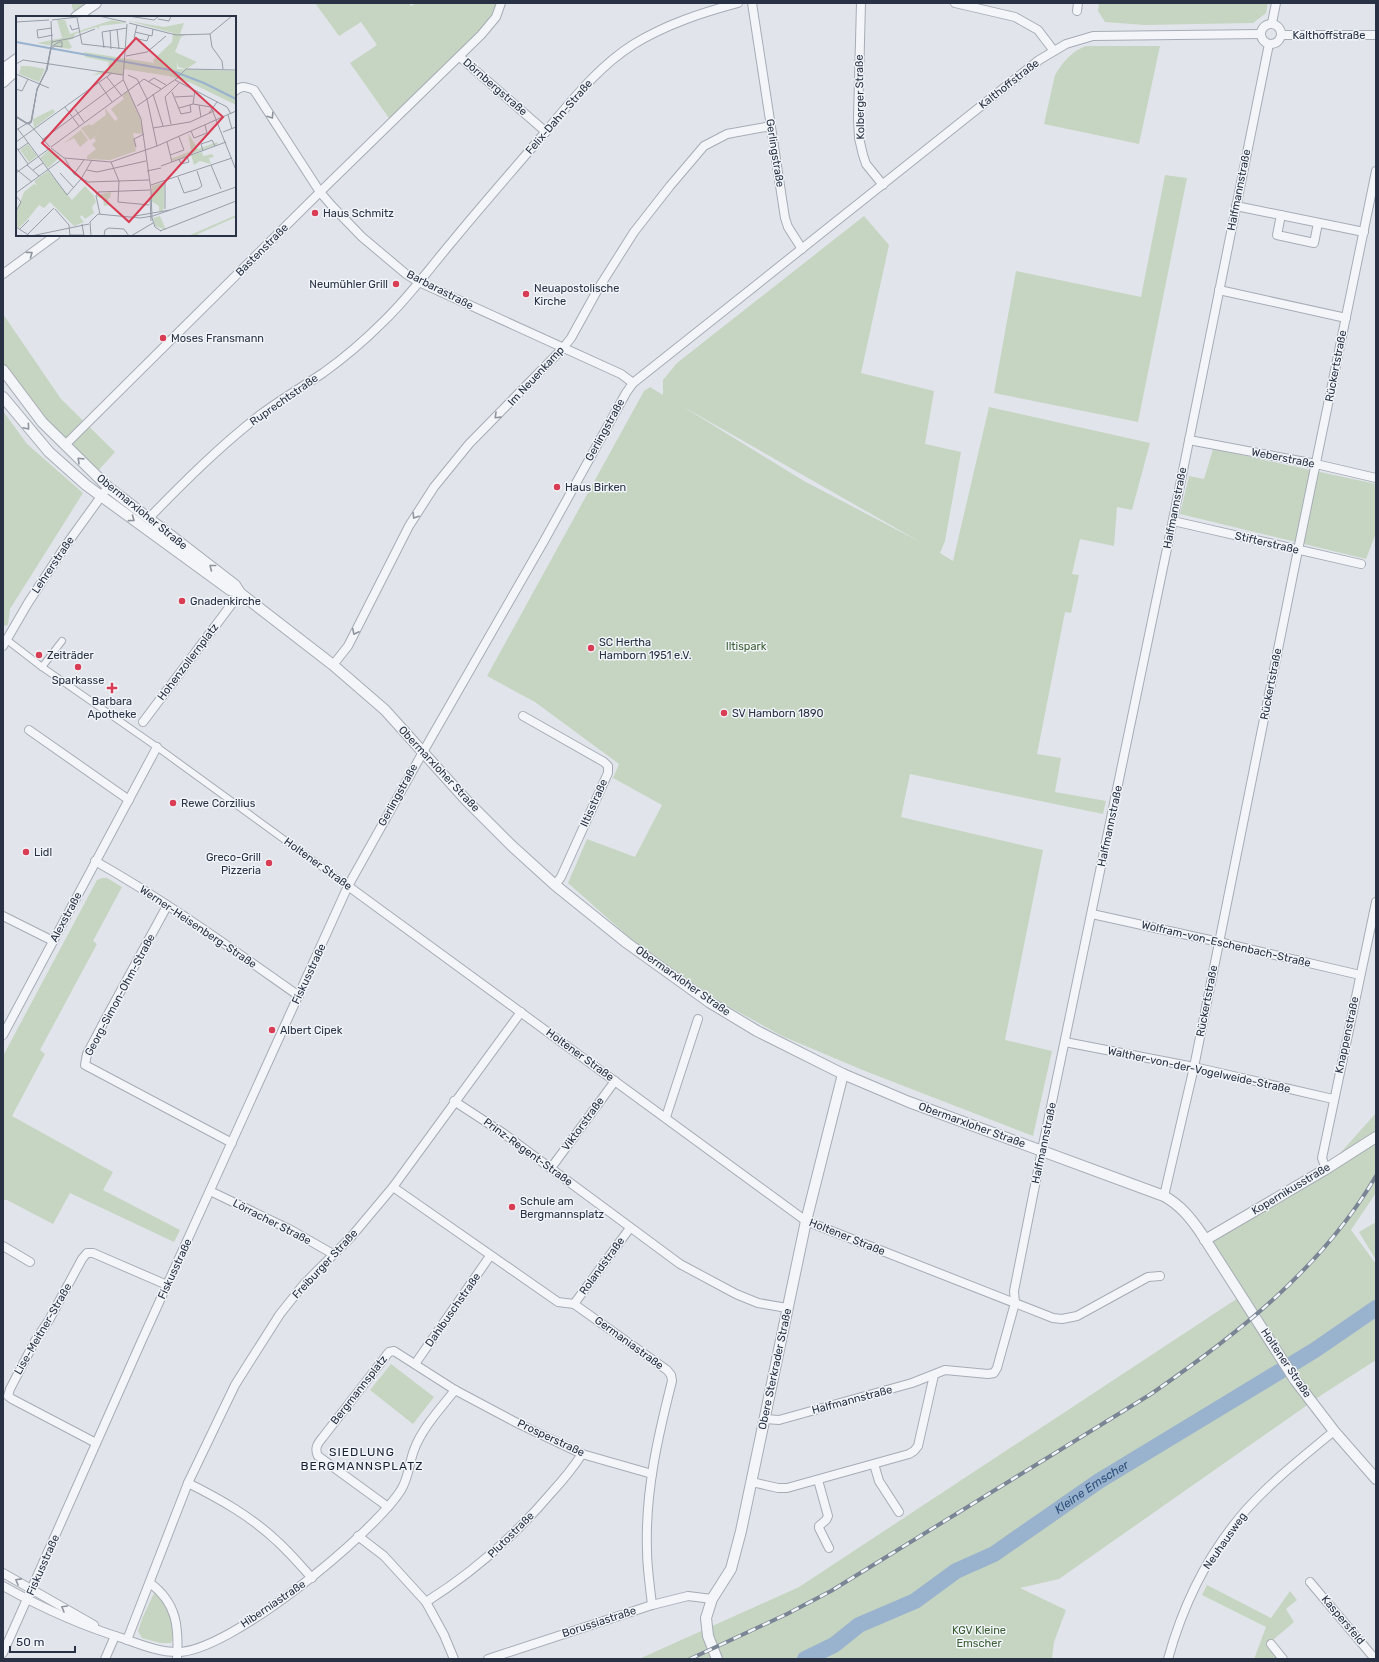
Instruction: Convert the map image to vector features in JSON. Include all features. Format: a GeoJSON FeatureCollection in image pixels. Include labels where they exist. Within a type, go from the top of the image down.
{"type":"FeatureCollection","features":[{"type":"Feature","properties":{"kind":"street"},"geometry":{"type":"LineString","coordinates":[[77,16],[96,3]]}},
{"type":"Feature","properties":{"kind":"street","name":"Dörnbergstraße"},"geometry":{"type":"LineString","coordinates":[[501,3],[496,17],[490,26],[460,56],[546,132]]}},
{"type":"Feature","properties":{"kind":"street","name":"Felix-Dahn-Straße"},"geometry":{"type":"LineString","coordinates":[[419,282],[581,90],[606,65],[634,44],[672,24],[701,13],[738,3]]}},
{"type":"Feature","properties":{"kind":"street","name":"Gerlingstraße"},"geometry":{"type":"LineString","coordinates":[[348,886],[633,383],[802,249],[788,227],[785,218],[752,3]]}},
{"type":"Feature","properties":{"kind":"street","name":"Kolberger Straße"},"geometry":{"type":"LineString","coordinates":[[860,3],[859,138],[866,164],[883,185]]}},
{"type":"Feature","properties":{"kind":"street"},"geometry":{"type":"LineString","coordinates":[[955,3],[1015,17],[1038,30],[1054,51]]}},
{"type":"Feature","properties":{"kind":"street"},"geometry":{"type":"LineString","coordinates":[[1272,24],[1276,3]]}},
{"type":"Feature","properties":{"kind":"street"},"geometry":{"type":"LineString","coordinates":[[1272,24],[1278,26],[1281,35],[1278,41],[1268,44],[1263,40],[1261,34],[1263,27],[1272,24]]}},
{"type":"Feature","properties":{"kind":"street","name":"Kalthoffstraße"},"geometry":{"type":"LineString","coordinates":[[802,249],[1039,60],[1066,44],[1093,36],[1261,34]]}},
{"type":"Feature","properties":{"kind":"street","name":"Kalthoffstraße"},"geometry":{"type":"LineString","coordinates":[[1281,35],[1376,35]]}},
{"type":"Feature","properties":{"kind":"street","name":"Halfmannstraße"},"geometry":{"type":"LineString","coordinates":[[765,1419],[779,1420],[912,1383],[945,1370],[988,1374],[994,1373],[997,1368],[1015,1303],[1014,1291],[1042,1150],[1173,521],[1268,44]]}},
{"type":"Feature","properties":{"kind":"street","name":"Bastenstraße"},"geometry":{"type":"LineString","coordinates":[[65,446],[320,192],[460,56]]}},
{"type":"Feature","properties":{"kind":"street"},"geometry":{"type":"LineString","coordinates":[[3,69],[16,60]]}},
{"type":"Feature","properties":{"kind":"street"},"geometry":{"type":"LineString","coordinates":[[3,82],[16,70]]}},
{"type":"Feature","properties":{"kind":"street","name":"Barbarastraße"},"geometry":{"type":"LineString","coordinates":[[236,90],[247,86],[254,90],[320,192],[362,237],[406,274],[419,282],[621,374],[633,383]]}},
{"type":"Feature","properties":{"kind":"street","name":"Im Neuenkamp"},"geometry":{"type":"LineString","coordinates":[[333,665],[348,646],[409,526],[434,487],[469,444],[571,338],[598,289],[634,232],[670,186],[704,146],[727,134],[771,126]]}},
{"type":"Feature","properties":{"kind":"street","name":"Rückertstraße"},"geometry":{"type":"LineString","coordinates":[[1164,1196],[1194,1067],[1376,171]]}},
{"type":"Feature","properties":{"kind":"street"},"geometry":{"type":"LineString","coordinates":[[1236,206],[1364,232]]}},
{"type":"Feature","properties":{"kind":"street"},"geometry":{"type":"LineString","coordinates":[[1281,216],[1277,235],[1314,243],[1318,223]]}},
{"type":"Feature","properties":{"kind":"street"},"geometry":{"type":"LineString","coordinates":[[3,274],[55,236]]}},
{"type":"Feature","properties":{"kind":"street","name":"Ruprechtstraße"},"geometry":{"type":"LineString","coordinates":[[149,518],[188,478],[258,416],[324,372],[355,347],[388,318],[419,282]]}},
{"type":"Feature","properties":{"kind":"street"},"geometry":{"type":"LineString","coordinates":[[1219,290],[1346,318]]}},
{"type":"Feature","properties":{"kind":"street","name":"Obermarxloher Straße"},"geometry":{"type":"LineString","coordinates":[[3,370],[42,422],[108,487],[235,585],[240,593],[333,665],[385,710],[466,800],[512,846],[555,885],[627,943],[705,999],[757,1031],[843,1074],[909,1102],[1164,1196],[1175,1202],[1186,1212],[1205,1240]]}},
{"type":"Feature","properties":{"kind":"street","name":"Obermarxloher Straße"},"geometry":{"type":"LineString","coordinates":[[3,397],[49,452],[86,485],[230,590],[240,593]]}},
{"type":"Feature","properties":{"kind":"street","name":"Weberstraße"},"geometry":{"type":"LineString","coordinates":[[1189,440],[1316,464],[1376,478]]}},
{"type":"Feature","properties":{"kind":"street","name":"Lehrerstraße"},"geometry":{"type":"LineString","coordinates":[[4,641],[40,583],[108,487]]}},
{"type":"Feature","properties":{"kind":"street","name":"Stifterstraße"},"geometry":{"type":"LineString","coordinates":[[1173,521],[1361,564]]}},
{"type":"Feature","properties":{"kind":"street","name":"Hohenzollernplatz"},"geometry":{"type":"LineString","coordinates":[[136,732],[240,593]]}},
{"type":"Feature","properties":{"kind":"street","name":"Holtener Straße"},"geometry":{"type":"LineString","coordinates":[[4,641],[158,747],[666,1117],[806,1221],[1053,1318],[1070,1318],[1077,1316],[1148,1277],[1160,1276]]}},
{"type":"Feature","properties":{"kind":"street"},"geometry":{"type":"LineString","coordinates":[[42,667],[62,641]]}},
{"type":"Feature","properties":{"kind":"street","name":"Iltisstraße"},"geometry":{"type":"LineString","coordinates":[[523,716],[604,762],[608,766],[608,773],[561,877],[555,885]]}},
{"type":"Feature","properties":{"kind":"street"},"geometry":{"type":"LineString","coordinates":[[29,730],[129,800]]}},
{"type":"Feature","properties":{"kind":"street","name":"Alexstraße"},"geometry":{"type":"LineString","coordinates":[[4,1032],[95,861],[158,747]]}},
{"type":"Feature","properties":{"kind":"street","name":"Werner-Heisenberg-Straße"},"geometry":{"type":"LineString","coordinates":[[95,861],[123,876],[212,934],[299,996]]}},
{"type":"Feature","properties":{"kind":"street","name":"Fiskusstraße"},"geometry":{"type":"LineString","coordinates":[[3,1652],[348,886]]}},
{"type":"Feature","properties":{"kind":"street","name":"Knappenstraße"},"geometry":{"type":"LineString","coordinates":[[1326,1169],[1322,1158],[1333,1099],[1376,902]]}},
{"type":"Feature","properties":{"kind":"street","name":"Georg-Simon-Ohm-Straße"},"geometry":{"type":"LineString","coordinates":[[168,906],[87,1054],[85,1065],[232,1143]]}},
{"type":"Feature","properties":{"kind":"street","name":"Wolfram-von-Eschenbach-Straße"},"geometry":{"type":"LineString","coordinates":[[1092,914],[1360,975]]}},
{"type":"Feature","properties":{"kind":"street"},"geometry":{"type":"LineString","coordinates":[[3,916],[53,942]]}},
{"type":"Feature","properties":{"kind":"street","name":"Freiburger Straße"},"geometry":{"type":"LineString","coordinates":[[127,1640],[188,1483],[235,1386],[252,1358],[280,1314],[304,1284],[368,1219],[393,1187],[454,1101],[521,1012]]}},
{"type":"Feature","properties":{"kind":"street"},"geometry":{"type":"LineString","coordinates":[[666,1117],[698,1019]]}},
{"type":"Feature","properties":{"kind":"street","name":"Walther-von-der-Vogelweide-Straße"},"geometry":{"type":"LineString","coordinates":[[1065,1042],[1194,1067],[1333,1099]]}},
{"type":"Feature","properties":{"kind":"street","name":"Obere Sterkrader Straße"},"geometry":{"type":"LineString","coordinates":[[717,1659],[708,1636],[706,1618],[712,1599],[731,1569],[752,1482],[806,1221],[843,1074]]}},
{"type":"Feature","properties":{"kind":"street","name":"Viktorstraße"},"geometry":{"type":"LineString","coordinates":[[551,1168],[615,1080]]}},
{"type":"Feature","properties":{"kind":"street","name":"Prinz-Regent-Straße"},"geometry":{"type":"LineString","coordinates":[[454,1101],[503,1133],[680,1264],[736,1294],[758,1303],[787,1308]]}},
{"type":"Feature","properties":{"kind":"street","name":"Kopernikusstraße"},"geometry":{"type":"LineString","coordinates":[[1205,1240],[1326,1169],[1376,1136]]}},
{"type":"Feature","properties":{"kind":"street","name":"Germaniastraße"},"geometry":{"type":"LineString","coordinates":[[393,1187],[558,1302],[574,1304],[667,1370],[671,1375],[672,1381],[657,1441],[652,1474],[647,1550],[652,1605]]}},
{"type":"Feature","properties":{"kind":"street","name":"Lörracher Straße"},"geometry":{"type":"LineString","coordinates":[[210,1191],[291,1230],[333,1254]]}},
{"type":"Feature","properties":{"kind":"street","name":"Rolandstraße"},"geometry":{"type":"LineString","coordinates":[[574,1304],[630,1228]]}},
{"type":"Feature","properties":{"kind":"street","name":"Holtener Straße"},"geometry":{"type":"LineString","coordinates":[[1205,1240],[1295,1380],[1334,1431],[1376,1479]]}},
{"type":"Feature","properties":{"kind":"street"},"geometry":{"type":"LineString","coordinates":[[3,1246],[30,1262]]}},
{"type":"Feature","properties":{"kind":"street","name":"Lise-Meitner-Straße"},"geometry":{"type":"LineString","coordinates":[[96,1443],[12,1399],[8,1396],[10,1390],[35,1341],[50,1320],[82,1259],[87,1253],[93,1253],[167,1285]]}},
{"type":"Feature","properties":{"kind":"street","name":"Dahlbuschstraße"},"geometry":{"type":"LineString","coordinates":[[415,1364],[490,1256]]}},
{"type":"Feature","properties":{"kind":"street","name":"Bergmannsplatz"},"geometry":{"type":"LineString","coordinates":[[388,1507],[318,1456],[316,1451],[317,1445],[389,1352],[394,1351],[455,1390]]}},
{"type":"Feature","properties":{"kind":"street"},"geometry":{"type":"LineString","coordinates":[[752,1482],[778,1488],[787,1488],[909,1454],[918,1446],[934,1375]]}},
{"type":"Feature","properties":{"kind":"street"},"geometry":{"type":"LineString","coordinates":[[454,1659],[444,1635],[426,1602],[384,1556],[358,1536],[388,1507],[401,1489],[409,1474],[414,1450],[419,1439],[455,1390]]}},
{"type":"Feature","properties":{"kind":"street","name":"Prosperstraße"},"geometry":{"type":"LineString","coordinates":[[455,1390],[517,1423],[582,1454],[652,1474]]}},
{"type":"Feature","properties":{"kind":"street","name":"Neuhausweg"},"geometry":{"type":"LineString","coordinates":[[1168,1659],[1178,1626],[1200,1577],[1232,1527],[1275,1480],[1334,1431]]}},
{"type":"Feature","properties":{"kind":"street","name":"Plutostraße"},"geometry":{"type":"LineString","coordinates":[[426,1602],[458,1582],[488,1559],[541,1506],[582,1454]]}},
{"type":"Feature","properties":{"kind":"street"},"geometry":{"type":"LineString","coordinates":[[874,1464],[879,1481],[899,1512]]}},
{"type":"Feature","properties":{"kind":"street"},"geometry":{"type":"LineString","coordinates":[[818,1480],[828,1516],[819,1528],[829,1548]]}},
{"type":"Feature","properties":{"kind":"street"},"geometry":{"type":"LineString","coordinates":[[188,1483],[213,1496],[256,1524],[278,1542],[312,1578]]}},
{"type":"Feature","properties":{"kind":"street","name":"Hiberniastraße"},"geometry":{"type":"LineString","coordinates":[[113,1635],[178,1656],[193,1650],[220,1638],[259,1616],[312,1578],[358,1536]]}},
{"type":"Feature","properties":{"kind":"street"},"geometry":{"type":"LineString","coordinates":[[3,1573],[113,1635]]}},
{"type":"Feature","properties":{"kind":"street","name":"Kaspersfeld"},"geometry":{"type":"LineString","coordinates":[[1310,1582],[1375,1659]]}},
{"type":"Feature","properties":{"kind":"street"},"geometry":{"type":"LineString","coordinates":[[150,1583],[165,1596],[175,1615],[178,1632],[178,1656]]}},
{"type":"Feature","properties":{"kind":"street"},"geometry":{"type":"LineString","coordinates":[[3,1586],[27,1600],[77,1623],[113,1635]]}},
{"type":"Feature","properties":{"kind":"street","name":"Borussiastraße"},"geometry":{"type":"LineString","coordinates":[[488,1659],[652,1605],[688,1596],[712,1599]]}},
{"type":"Feature","properties":{"kind":"street"},"geometry":{"type":"LineString","coordinates":[[105,1659],[113,1635]]}},
{"type":"Feature","properties":{"kind":"street"},"geometry":{"type":"LineString","coordinates":[[1271,1644],[1283,1659]]}},
{"type":"Feature","properties":{"kind":"green space"},"geometry":{"type":"Polygon","coordinates":[[[72,3],[94,3],[76,16],[72,3]]]}},
{"type":"Feature","properties":{"kind":"green space"},"geometry":{"type":"Polygon","coordinates":[[[315,3],[409,3],[411,6],[416,3],[496,3],[495,12],[479,32],[391,121],[350,63],[377,45],[361,22],[339,36],[315,3]]]}},
{"type":"Feature","properties":{"kind":"green space"},"geometry":{"type":"Polygon","coordinates":[[[1099,3],[1268,3],[1266,13],[1253,23],[1145,25],[1105,22],[1098,11],[1099,3]]]}},
{"type":"Feature","properties":{"kind":"green space"},"geometry":{"type":"Polygon","coordinates":[[[1086,46],[1160,46],[1139,144],[1044,124],[1055,75],[1068,58],[1086,46]]]}},
{"type":"Feature","properties":{"kind":"green space"},"geometry":{"type":"Polygon","coordinates":[[[1165,175],[1187,178],[1138,422],[994,393],[1016,271],[1141,297],[1165,175]]]}},
{"type":"Feature","properties":{"kind":"green space","name":"Iltispark"},"geometry":{"type":"Polygon","coordinates":[[[864,216],[889,245],[861,373],[934,391],[925,444],[961,452],[945,541],[940,553],[953,561],[989,407],[1150,443],[1132,510],[1117,507],[1114,546],[1080,539],[1072,574],[1079,575],[1071,613],[1065,612],[1037,754],[1061,758],[1055,792],[1106,801],[1103,814],[910,774],[901,817],[1043,850],[1005,1040],[1052,1051],[1033,1136],[865,1071],[782,1036],[715,999],[631,939],[568,883],[587,839],[635,857],[662,805],[613,778],[619,764],[535,702],[487,676],[644,391],[650,387],[663,395],[663,380],[677,363],[864,216]],[[682,406],[804,481],[922,543],[682,406]]]}},
{"type":"Feature","properties":{"kind":"green space"},"geometry":{"type":"Polygon","coordinates":[[[3,314],[61,399],[115,452],[96,473],[65,443],[3,367],[3,314]]]}},
{"type":"Feature","properties":{"kind":"green space"},"geometry":{"type":"Polygon","coordinates":[[[3,411],[27,444],[83,493],[10,609],[8,625],[3,626],[3,411]]]}},
{"type":"Feature","properties":{"kind":"green space"},"geometry":{"type":"Polygon","coordinates":[[[1213,449],[1376,484],[1376,533],[1366,559],[1180,514],[1189,476],[1204,479],[1213,449]]]}},
{"type":"Feature","properties":{"kind":"green space"},"geometry":{"type":"Polygon","coordinates":[[[107,878],[122,887],[93,941],[97,944],[40,1050],[45,1054],[12,1116],[113,1172],[103,1190],[180,1230],[174,1242],[70,1193],[53,1224],[7,1200],[3,1200],[3,1056],[97,880],[107,878]]]}},
{"type":"Feature","properties":{"kind":"green space","name":"KGV Kleine Emscher"},"geometry":{"type":"Polygon","coordinates":[[[1376,1113],[1376,1193],[1351,1230],[1376,1264],[1376,1360],[1323,1394],[1059,1579],[1020,1588],[1066,1610],[1054,1642],[1052,1659],[639,1659],[799,1587],[1241,1296],[1205,1240],[1326,1169],[1376,1113]]]}},
{"type":"Feature","properties":{"kind":"green space"},"geometry":{"type":"Polygon","coordinates":[[[1376,1222],[1376,1260],[1359,1232],[1376,1222]]]}},
{"type":"Feature","properties":{"kind":"green space"},"geometry":{"type":"Polygon","coordinates":[[[391,1364],[434,1397],[413,1424],[370,1390],[391,1364]]]}},
{"type":"Feature","properties":{"kind":"green space"},"geometry":{"type":"Polygon","coordinates":[[[1207,1585],[1271,1618],[1290,1591],[1297,1600],[1286,1609],[1294,1622],[1267,1645],[1278,1658],[1254,1659],[1266,1627],[1202,1595],[1207,1585]]]}},
{"type":"Feature","properties":{"kind":"green space"},"geometry":{"type":"Polygon","coordinates":[[[155,1591],[166,1608],[172,1623],[173,1638],[171,1643],[160,1643],[142,1638],[138,1631],[155,1591]]]}},
{"type":"Feature","properties":{"kind":"waterway","name":"Kleine Emscher"},"geometry":{"type":"LineString","coordinates":[[805,1659],[834,1645],[859,1625],[915,1601],[956,1571],[994,1554],[1099,1481],[1315,1350],[1376,1308]]}},
{"type":"Feature","properties":{"kind":"railway"},"geometry":{"type":"LineString","coordinates":[[690,1659],[787,1614],[831,1591],[1151,1394],[1215,1348],[1246,1323],[1304,1270],[1354,1209],[1376,1176]]}},
{"type":"Feature","properties":{"kind":"place","name":"Haus Schmitz"},"geometry":{"type":"Point","coordinates":[315,213]}},
{"type":"Feature","properties":{"kind":"place","name":"Neumühler Grill"},"geometry":{"type":"Point","coordinates":[396,284]}},
{"type":"Feature","properties":{"kind":"place","name":"Neuapostolische Kirche"},"geometry":{"type":"Point","coordinates":[526,294]}},
{"type":"Feature","properties":{"kind":"place","name":"Moses Fransmann"},"geometry":{"type":"Point","coordinates":[163,338]}},
{"type":"Feature","properties":{"kind":"place","name":"Haus Birken"},"geometry":{"type":"Point","coordinates":[557,487]}},
{"type":"Feature","properties":{"kind":"place","name":"Gnadenkirche"},"geometry":{"type":"Point","coordinates":[182,601]}},
{"type":"Feature","properties":{"kind":"place","name":"SC Hertha Hamborn 1951 e.V."},"geometry":{"type":"Point","coordinates":[591,648]}},
{"type":"Feature","properties":{"kind":"place","name":"Zeiträder"},"geometry":{"type":"Point","coordinates":[39,655]}},
{"type":"Feature","properties":{"kind":"place","name":"Sparkasse"},"geometry":{"type":"Point","coordinates":[78,667]}},
{"type":"Feature","properties":{"kind":"place","name":"Barbara Apotheke"},"geometry":{"type":"Point","coordinates":[112,688]}},
{"type":"Feature","properties":{"kind":"place","name":"SV Hamborn 1890"},"geometry":{"type":"Point","coordinates":[724,713]}},
{"type":"Feature","properties":{"kind":"place","name":"Rewe Corzilius"},"geometry":{"type":"Point","coordinates":[173,803]}},
{"type":"Feature","properties":{"kind":"place","name":"Lidl"},"geometry":{"type":"Point","coordinates":[26,852]}},
{"type":"Feature","properties":{"kind":"place","name":"Greco-Grill Pizzeria"},"geometry":{"type":"Point","coordinates":[269,863]}},
{"type":"Feature","properties":{"kind":"place","name":"Albert Cipek"},"geometry":{"type":"Point","coordinates":[272,1030]}},
{"type":"Feature","properties":{"kind":"place","name":"Schule am Bergmannsplatz"},"geometry":{"type":"Point","coordinates":[512,1207]}},
{"type":"Feature","properties":{"kind":"district","name":"SIEDLUNG BERGMANNSPLATZ"},"geometry":{"type":"Point","coordinates":[362,1459]}}]}
